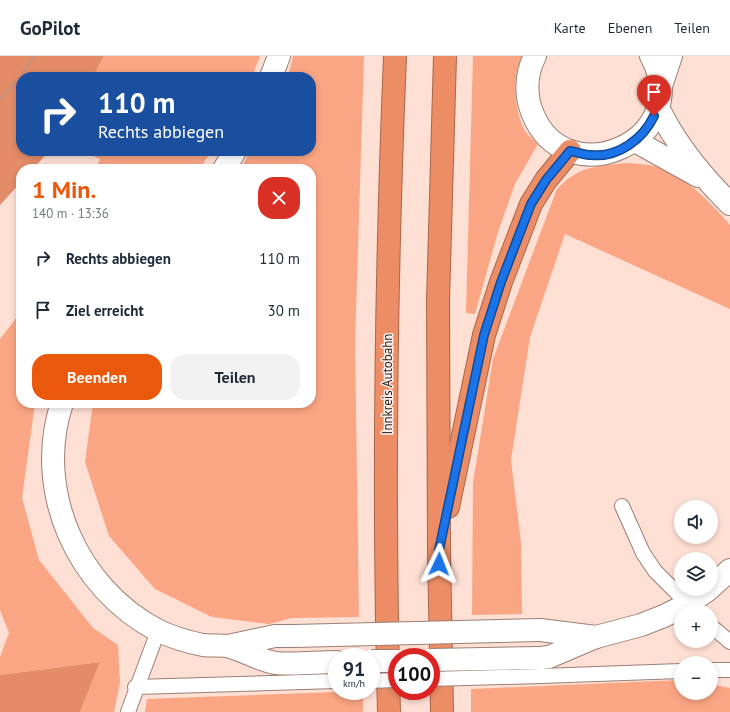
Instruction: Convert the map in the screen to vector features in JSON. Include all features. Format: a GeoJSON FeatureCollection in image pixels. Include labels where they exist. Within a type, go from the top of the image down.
{"type":"FeatureCollection","features":[{"type":"Feature","properties":{"kind":"highway","name":"Innkreis Autobahn"},"geometry":{"type":"LineString","coordinates":[[390,712],[386,611],[387,341],[391,149],[395,56]]}},
{"type":"Feature","properties":{"kind":"highway"},"geometry":{"type":"LineString","coordinates":[[442,712],[439,550],[438,301],[445,56]]}},
{"type":"Feature","properties":{"kind":"highway"},"geometry":{"type":"LineString","coordinates":[[439,550],[484,335],[501,282],[531,204],[546,180],[570,151]]}},
{"type":"Feature","properties":{"kind":"street"},"geometry":{"type":"LineString","coordinates":[[273,72],[279,56]]}},
{"type":"Feature","properties":{"kind":"street"},"geometry":{"type":"LineString","coordinates":[[535,56],[527,79],[528,102],[536,122],[550,140],[570,151],[592,155],[615,152],[635,141],[649,126],[660,96],[671,56]]}},
{"type":"Feature","properties":{"kind":"street"},"geometry":{"type":"LineString","coordinates":[[651,56],[656,66],[660,96],[676,142],[708,181],[730,204]]}},
{"type":"Feature","properties":{"kind":"street"},"geometry":{"type":"LineString","coordinates":[[635,141],[708,181]]}},
{"type":"Feature","properties":{"kind":"street"},"geometry":{"type":"LineString","coordinates":[[61,408],[56,430],[54,469],[59,509],[66,531],[77,552],[104,589],[126,610],[158,631],[203,645],[228,646],[275,636],[540,630],[596,637]]}},
{"type":"Feature","properties":{"kind":"street"},"geometry":{"type":"LineString","coordinates":[[718,581],[730,570]]}},
{"type":"Feature","properties":{"kind":"street"},"geometry":{"type":"LineString","coordinates":[[695,604],[702,596]]}},
{"type":"Feature","properties":{"kind":"street"},"geometry":{"type":"LineString","coordinates":[[440,661],[541,667],[549,658],[596,637],[641,625],[674,614]]}},
{"type":"Feature","properties":{"kind":"street"},"geometry":{"type":"LineString","coordinates":[[228,646],[275,663],[294,673],[328,664]]}},
{"type":"Feature","properties":{"kind":"lane"},"geometry":{"type":"LineString","coordinates":[[622,506],[643,553],[655,571],[687,604]]}},
{"type":"Feature","properties":{"kind":"lane"},"geometry":{"type":"LineString","coordinates":[[128,712],[135,687],[158,631]]}},
{"type":"Feature","properties":{"kind":"lane"},"geometry":{"type":"LineString","coordinates":[[718,632],[730,642]]}},
{"type":"Feature","properties":{"kind":"lane"},"geometry":{"type":"LineString","coordinates":[[440,678],[541,667],[674,670]]}},
{"type":"Feature","properties":{"kind":"lane"},"geometry":{"type":"LineString","coordinates":[[718,670],[730,670]]}},
{"type":"Feature","properties":{"kind":"lane"},"geometry":{"type":"LineString","coordinates":[[135,687],[294,673],[328,679]]}},
{"type":"Feature","properties":{"kind":"path"},"geometry":{"type":"LineString","coordinates":[[24,72],[34,56]]}},
{"type":"Feature","properties":{"kind":"path"},"geometry":{"type":"LineString","coordinates":[[0,99],[16,82]]}},
{"type":"Feature","properties":{"kind":"shaded area"},"geometry":{"type":"Polygon","coordinates":[[[0,56],[104,56],[96,72],[16,72],[16,156],[45,156],[37,164],[16,164],[16,187],[0,205],[0,56]]]}},
{"type":"Feature","properties":{"kind":"shaded area"},"geometry":{"type":"Polygon","coordinates":[[[104,56],[260,56],[254,72],[96,72],[104,56]]]}},
{"type":"Feature","properties":{"kind":"shaded area"},"geometry":{"type":"Polygon","coordinates":[[[293,56],[364,56],[355,342],[359,617],[292,618],[269,624],[212,617],[155,589],[109,536],[85,462],[92,408],[316,408],[316,164],[244,164],[248,156],[316,156],[316,72],[289,72],[293,56]]]}},
{"type":"Feature","properties":{"kind":"shaded area"},"geometry":{"type":"Polygon","coordinates":[[[473,56],[522,56],[517,73],[515,92],[516,101],[524,129],[527,134],[538,144],[515,184],[498,232],[475,314],[466,313],[473,56]]]}},
{"type":"Feature","properties":{"kind":"shaded area"},"geometry":{"type":"Polygon","coordinates":[[[93,156],[208,156],[203,164],[98,164],[100,159],[93,156]]]}},
{"type":"Feature","properties":{"kind":"shaded area"},"geometry":{"type":"Polygon","coordinates":[[[627,163],[654,166],[665,170],[686,182],[706,199],[730,225],[730,309],[565,234],[530,337],[511,460],[521,543],[522,614],[472,615],[473,483],[493,359],[557,189],[565,181],[589,168],[627,163]]]}},
{"type":"Feature","properties":{"kind":"shaded area"},"geometry":{"type":"Polygon","coordinates":[[[16,318],[16,408],[34,408],[22,498],[39,560],[93,628],[118,645],[120,683],[114,712],[80,712],[100,662],[0,675],[0,657],[9,633],[0,610],[0,339],[16,318]]]}},
{"type":"Feature","properties":{"kind":"shaded area"},"geometry":{"type":"Polygon","coordinates":[[[100,662],[80,712],[0,712],[0,675],[100,662]]]}},
{"type":"Feature","properties":{"kind":"shaded area"},"geometry":{"type":"Polygon","coordinates":[[[674,680],[674,700],[718,700],[718,685],[730,688],[730,712],[471,712],[471,689],[674,680]]]}},
{"type":"Feature","properties":{"kind":"shaded area"},"geometry":{"type":"Polygon","coordinates":[[[328,692],[328,700],[363,700],[363,712],[145,712],[147,699],[328,692]]]}},
{"type":"Feature","properties":{"kind":"route"},"geometry":{"type":"LineString","coordinates":[[439,564],[439,550],[484,335],[501,282],[531,204],[546,180],[570,151],[592,155],[615,152],[635,141],[649,126],[654,116]]}}]}
